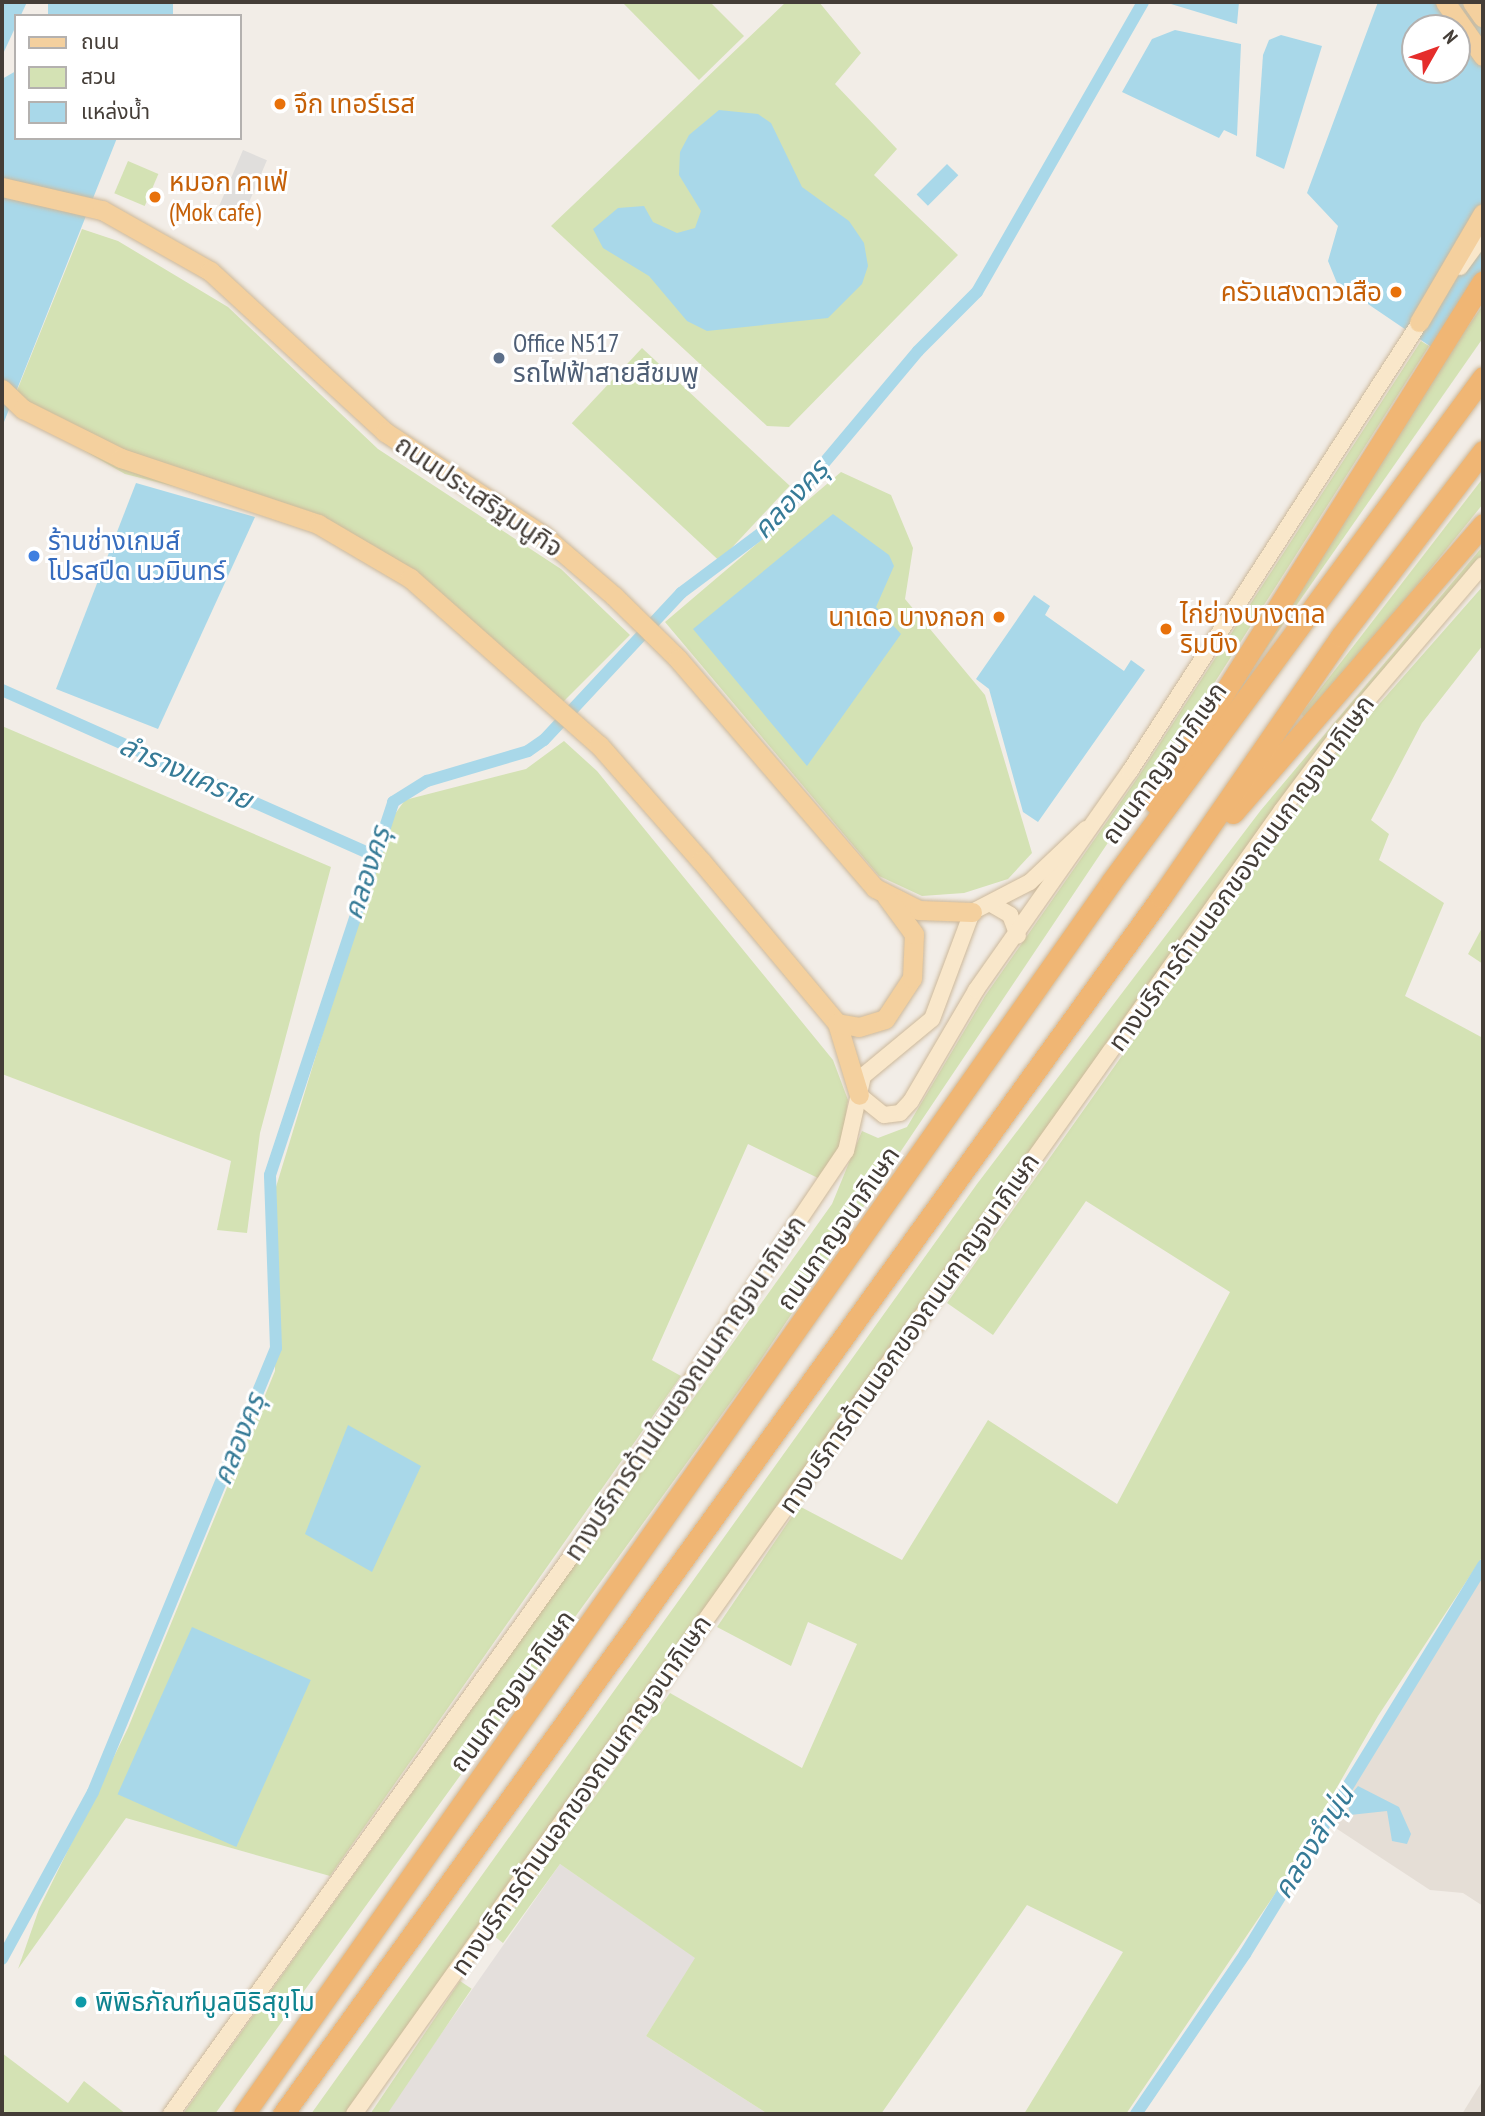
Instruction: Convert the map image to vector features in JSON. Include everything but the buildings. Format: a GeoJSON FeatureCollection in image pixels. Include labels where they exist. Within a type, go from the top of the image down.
{"type":"FeatureCollection","features":[{"type":"Feature","properties":{"kind":"highway"},"geometry":{"type":"LineString","coordinates":[[1111,882],[1198,727],[1433,353],[1483,281]]}},
{"type":"Feature","properties":{"kind":"highway","name":"ถนนกาญจนาภิเษก"},"geometry":{"type":"LineString","coordinates":[[244,2114],[1111,882],[1483,377]]}},
{"type":"Feature","properties":{"kind":"highway"},"geometry":{"type":"LineString","coordinates":[[282,2114],[1161,897],[1341,636],[1483,451]]}},
{"type":"Feature","properties":{"kind":"highway"},"geometry":{"type":"LineString","coordinates":[[1161,897],[1483,524]]}},
{"type":"Feature","properties":{"kind":"main road"},"geometry":{"type":"LineString","coordinates":[[1445,2],[1483,56]]}},
{"type":"Feature","properties":{"kind":"main road"},"geometry":{"type":"LineString","coordinates":[[1472,2],[1483,18]]}},
{"type":"Feature","properties":{"kind":"main road","name":"ถนนประเสริฐมนูกิจ"},"geometry":{"type":"LineString","coordinates":[[2,187],[102,210],[210,271],[384,432],[534,529],[614,596],[678,659],[885,895],[919,909],[972,912]]}},
{"type":"Feature","properties":{"kind":"main road"},"geometry":{"type":"LineString","coordinates":[[2,388],[18,402],[139,467],[283,511],[358,544],[410,578],[537,685],[599,745],[836,1023],[859,1095],[876,1113],[904,1110],[976,990],[1018,936],[1399,353],[1483,214]]}},
{"type":"Feature","properties":{"kind":"main road"},"geometry":{"type":"LineString","coordinates":[[1419,322],[1483,235]]}},
{"type":"Feature","properties":{"kind":"main road","name":"ทางบริการด้านนอกของถนนกาญจนาภิเษก"},"geometry":{"type":"LineString","coordinates":[[354,2114],[1282,810],[1483,565]]}},
{"type":"Feature","properties":{"kind":"main road"},"geometry":{"type":"LineString","coordinates":[[972,912],[993,905],[1030,882],[1086,829]]}},
{"type":"Feature","properties":{"kind":"main road"},"geometry":{"type":"LineString","coordinates":[[836,1023],[859,1027],[886,1019],[912,978],[914,934],[885,895]]}},
{"type":"Feature","properties":{"kind":"main road"},"geometry":{"type":"LineString","coordinates":[[993,905],[1010,915],[1018,936]]}},
{"type":"Feature","properties":{"kind":"main road","name":"ทางบริการด้านในของถนนกาญจนาภิเษก"},"geometry":{"type":"LineString","coordinates":[[171,2114],[590,1530],[839,1161],[870,1067],[932,1019],[972,912]]}},
{"type":"Feature","properties":{"kind":"shaded area"},"geometry":{"type":"Polygon","coordinates":[[[243,150],[267,160],[240,223],[216,213],[243,150]]]}},
{"type":"Feature","properties":{"kind":"shaded area"},"geometry":{"type":"Polygon","coordinates":[[[1483,1569],[1483,1906],[1463,1893],[1430,1890],[1328,1823],[1483,1569]]]}},
{"type":"Feature","properties":{"kind":"shaded area"},"geometry":{"type":"Polygon","coordinates":[[[560,1864],[696,1958],[646,2036],[768,2114],[385,2114],[560,1864]]]}},
{"type":"Feature","properties":{"kind":"shaded area"},"geometry":{"type":"Polygon","coordinates":[[[1483,2080],[1483,2114],[1462,2114],[1483,2080]]]}},
{"type":"Feature","properties":{"kind":"green space"},"geometry":{"type":"Polygon","coordinates":[[[622,2],[710,2],[744,36],[699,80],[622,2]]]}},
{"type":"Feature","properties":{"kind":"green space"},"geometry":{"type":"Polygon","coordinates":[[[786,2],[819,2],[861,53],[835,84],[897,149],[874,175],[958,255],[789,427],[767,426],[551,226],[786,2]]]}},
{"type":"Feature","properties":{"kind":"green space"},"geometry":{"type":"Polygon","coordinates":[[[128,161],[158,174],[145,206],[114,193],[128,161]]]}},
{"type":"Feature","properties":{"kind":"green space"},"geometry":{"type":"Polygon","coordinates":[[[82,229],[118,241],[228,307],[378,449],[561,569],[630,635],[563,702],[332,526],[125,474],[10,408],[82,229]]]}},
{"type":"Feature","properties":{"kind":"green space"},"geometry":{"type":"Polygon","coordinates":[[[1483,305],[1483,338],[1245,679],[1446,357],[1483,305]]]}},
{"type":"Feature","properties":{"kind":"green space"},"geometry":{"type":"Polygon","coordinates":[[[1421,341],[1429,346],[1201,704],[754,1370],[215,2114],[183,2114],[832,1204],[862,1131],[878,1138],[907,1127],[985,996],[1138,777],[1421,341]]]}},
{"type":"Feature","properties":{"kind":"green space"},"geometry":{"type":"Polygon","coordinates":[[[642,348],[790,486],[719,561],[572,423],[642,348]]]}},
{"type":"Feature","properties":{"kind":"green space"},"geometry":{"type":"Polygon","coordinates":[[[841,472],[891,495],[913,548],[905,599],[985,695],[1032,853],[1008,879],[964,893],[922,896],[879,876],[665,622],[841,472]]]}},
{"type":"Feature","properties":{"kind":"green space"},"geometry":{"type":"Polygon","coordinates":[[[1483,478],[1483,504],[1308,720],[1301,714],[1483,478]]]}},
{"type":"Feature","properties":{"kind":"green space"},"geometry":{"type":"Polygon","coordinates":[[[1483,546],[1483,557],[1406,645],[347,2114],[311,2114],[977,1184],[1261,810],[1483,546]]]}},
{"type":"Feature","properties":{"kind":"green space"},"geometry":{"type":"Polygon","coordinates":[[[1483,586],[1483,645],[1422,723],[1371,820],[1389,834],[1379,860],[1444,903],[1405,996],[1483,1038],[1483,1556],[1378,1716],[1279,1888],[1126,2114],[1024,2114],[1123,1952],[1027,1905],[881,2114],[768,2114],[646,2036],[695,1958],[560,1864],[503,1943],[494,1936],[670,1693],[802,1768],[857,1644],[808,1622],[791,1666],[717,1627],[799,1506],[902,1560],[988,1420],[1117,1504],[1230,1292],[1086,1201],[993,1335],[947,1303],[1337,752],[1483,586]]]}},
{"type":"Feature","properties":{"kind":"green space"},"geometry":{"type":"Polygon","coordinates":[[[2,726],[331,867],[260,1133],[247,1233],[217,1230],[231,1161],[2,1074],[2,726]]]}},
{"type":"Feature","properties":{"kind":"green space"},"geometry":{"type":"Polygon","coordinates":[[[564,741],[597,771],[833,1060],[848,1100],[842,1142],[820,1179],[748,1144],[652,1360],[681,1376],[330,1876],[126,1818],[18,1969],[39,1909],[128,1728],[275,1371],[276,1187],[385,828],[405,800],[526,769],[564,741]]]}},
{"type":"Feature","properties":{"kind":"green space"},"geometry":{"type":"Polygon","coordinates":[[[1483,926],[1483,964],[1468,954],[1483,926]]]}},
{"type":"Feature","properties":{"kind":"green space"},"geometry":{"type":"Polygon","coordinates":[[[460,1981],[472,1989],[387,2114],[370,2114],[460,1981]]]}},
{"type":"Feature","properties":{"kind":"green space"},"geometry":{"type":"Polygon","coordinates":[[[2,2053],[68,2103],[84,2081],[126,2114],[2,2114],[2,2053]]]}},
{"type":"Feature","properties":{"kind":"water"},"geometry":{"type":"Polygon","coordinates":[[[2,2],[27,2],[21,14],[14,14],[14,30],[2,56],[2,2]]]}},
{"type":"Feature","properties":{"kind":"water"},"geometry":{"type":"Polygon","coordinates":[[[48,2],[173,2],[173,14],[48,14],[48,2]]]}},
{"type":"Feature","properties":{"kind":"water"},"geometry":{"type":"Polygon","coordinates":[[[1172,2],[1239,2],[1237,24],[1171,4],[1172,2]]]}},
{"type":"Feature","properties":{"kind":"water"},"geometry":{"type":"Polygon","coordinates":[[[1378,2],[1483,2],[1483,302],[1446,357],[1337,283],[1328,261],[1338,226],[1307,193],[1378,2]]]}},
{"type":"Feature","properties":{"kind":"water"},"geometry":{"type":"Polygon","coordinates":[[[1175,30],[1241,44],[1237,136],[1224,130],[1219,138],[1122,92],[1152,39],[1175,30]]]}},
{"type":"Feature","properties":{"kind":"water"},"geometry":{"type":"Polygon","coordinates":[[[1281,35],[1322,46],[1284,169],[1256,156],[1263,55],[1269,40],[1281,35]]]}},
{"type":"Feature","properties":{"kind":"water"},"geometry":{"type":"Polygon","coordinates":[[[14,72],[14,140],[116,140],[2,427],[2,79],[14,72]]]}},
{"type":"Feature","properties":{"kind":"water"},"geometry":{"type":"Polygon","coordinates":[[[719,110],[758,114],[771,123],[802,187],[849,221],[864,243],[868,266],[862,284],[828,318],[707,331],[687,321],[649,276],[603,248],[593,229],[618,208],[644,206],[653,222],[677,233],[695,228],[701,211],[679,175],[680,152],[689,135],[719,110]]]}},
{"type":"Feature","properties":{"kind":"water"},"geometry":{"type":"Polygon","coordinates":[[[947,164],[958,175],[928,206],[917,194],[947,164]]]}},
{"type":"Feature","properties":{"kind":"water"},"geometry":{"type":"Polygon","coordinates":[[[136,483],[255,517],[158,729],[56,689],[136,483]]]}},
{"type":"Feature","properties":{"kind":"water"},"geometry":{"type":"Polygon","coordinates":[[[833,514],[889,555],[894,566],[876,607],[901,634],[807,766],[693,629],[833,514]]]}},
{"type":"Feature","properties":{"kind":"water"},"geometry":{"type":"Polygon","coordinates":[[[1034,595],[1050,606],[1045,615],[1124,671],[1131,660],[1145,670],[1038,822],[1023,812],[989,689],[976,679],[1034,595]]]}},
{"type":"Feature","properties":{"kind":"water"},"geometry":{"type":"Polygon","coordinates":[[[348,1425],[421,1466],[372,1572],[305,1534],[348,1425]]]}},
{"type":"Feature","properties":{"kind":"water"},"geometry":{"type":"Polygon","coordinates":[[[192,1627],[311,1680],[236,1847],[118,1794],[192,1627]]]}},
{"type":"Feature","properties":{"kind":"water"},"geometry":{"type":"Polygon","coordinates":[[[1358,1786],[1399,1807],[1411,1834],[1407,1844],[1392,1841],[1387,1811],[1350,1815],[1347,1799],[1358,1786]]]}},
{"type":"Feature","properties":{"kind":"waterway","name":"คลองครุ"},"geometry":{"type":"LineString","coordinates":[[2,1959],[93,1792],[276,1348],[270,1175],[393,802],[427,781],[528,751],[544,740],[681,593],[772,525],[918,351],[977,292],[1143,2]]}},
{"type":"Feature","properties":{"kind":"waterway","name":"ลำรางแคราย"},"geometry":{"type":"LineString","coordinates":[[2,690],[371,854]]}},
{"type":"Feature","properties":{"kind":"waterway","name":"คลองลำนุ่น"},"geometry":{"type":"LineString","coordinates":[[1136,2114],[1245,1954],[1483,1565]]}},
{"type":"Feature","properties":{"kind":"place","name":"จึก เทอร์เรส"},"geometry":{"type":"Point","coordinates":[280,104]}},
{"type":"Feature","properties":{"kind":"place","name":"หมอก คาเฟ่ (Mok cafe)"},"geometry":{"type":"Point","coordinates":[155,197]}},
{"type":"Feature","properties":{"kind":"place","name":"ครัวแสงดาวเสือ"},"geometry":{"type":"Point","coordinates":[1396,292]}},
{"type":"Feature","properties":{"kind":"place","name":"Office N517 รถไฟฟ้าสายสีชมพู"},"geometry":{"type":"Point","coordinates":[499,358]}},
{"type":"Feature","properties":{"kind":"place","name":"ร้านช่างเกมส์ โปรสปีด นวมินทร์"},"geometry":{"type":"Point","coordinates":[34,556]}},
{"type":"Feature","properties":{"kind":"place","name":"นาเดอ บางกอก"},"geometry":{"type":"Point","coordinates":[999,617]}},
{"type":"Feature","properties":{"kind":"place","name":"ไก่ย่างบางตาล ริมบึง"},"geometry":{"type":"Point","coordinates":[1166,629]}},
{"type":"Feature","properties":{"kind":"place","name":"พิพิธภัณฑ์มูลนิธิสุขุโม"},"geometry":{"type":"Point","coordinates":[81,2002]}}]}
